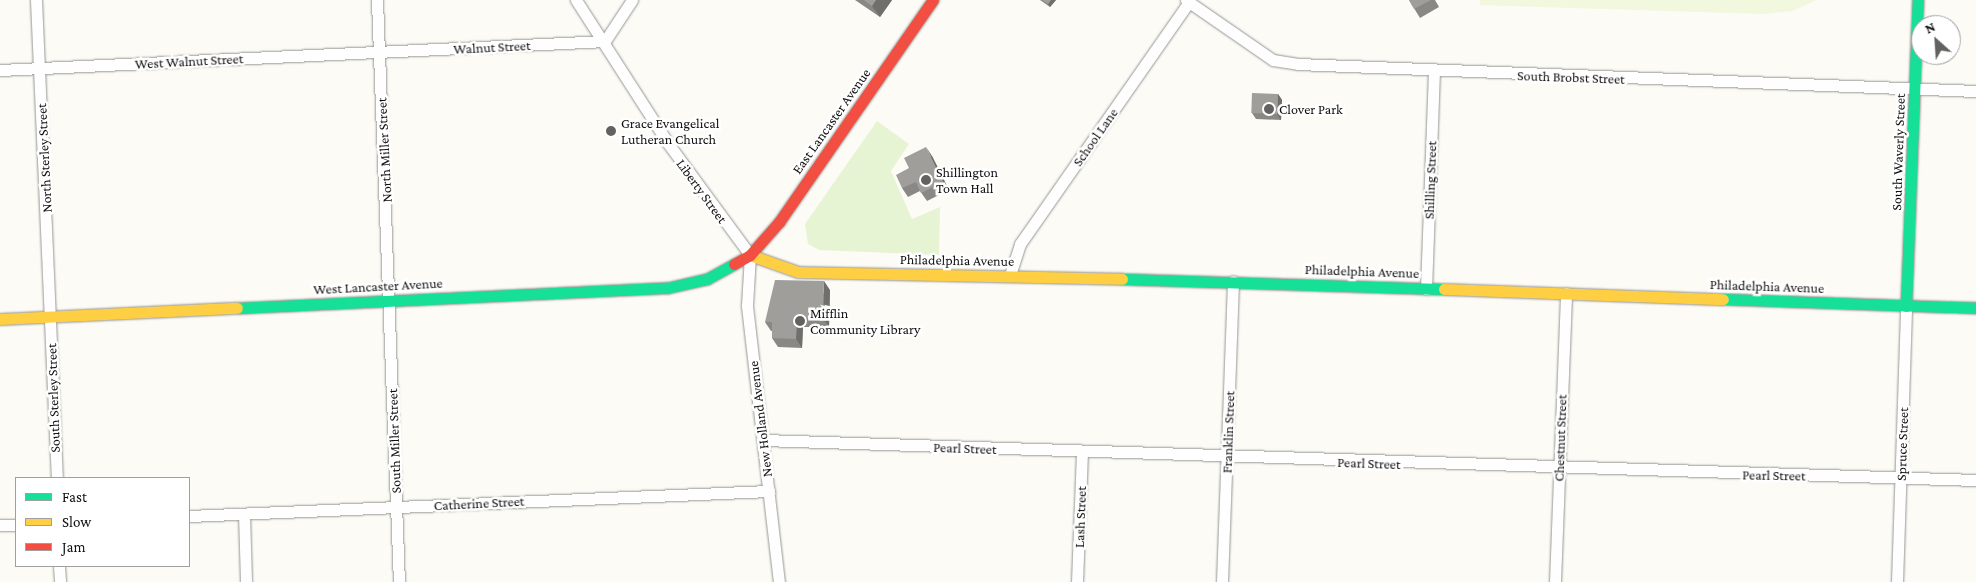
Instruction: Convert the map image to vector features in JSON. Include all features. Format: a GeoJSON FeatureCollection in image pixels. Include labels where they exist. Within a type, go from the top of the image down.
{"type":"FeatureCollection","features":[{"type":"Feature","properties":{"kind":"main road","name":"East Lancaster Avenue"},"geometry":{"type":"LineString","coordinates":[[750,255],[779,222],[933,0]]}},
{"type":"Feature","properties":{"kind":"main road","name":"South Waverly Street"},"geometry":{"type":"LineString","coordinates":[[1906,306],[1918,0]]}},
{"type":"Feature","properties":{"kind":"main road","name":"Philadelphia Avenue"},"geometry":{"type":"LineString","coordinates":[[750,255],[798,272],[1233,281],[1976,308]]}},
{"type":"Feature","properties":{"kind":"main road","name":"West Lancaster Avenue"},"geometry":{"type":"LineString","coordinates":[[0,319],[667,288],[707,279],[750,255]]}},
{"type":"Feature","properties":{"kind":"street","name":"North Sterley Street"},"geometry":{"type":"LineString","coordinates":[[36,0],[50,317]]}},
{"type":"Feature","properties":{"kind":"street","name":"North Miller Street"},"geometry":{"type":"LineString","coordinates":[[376,0],[391,300]]}},
{"type":"Feature","properties":{"kind":"street","name":"Liberty Street"},"geometry":{"type":"LineString","coordinates":[[576,0],[605,41],[671,148],[750,255]]}},
{"type":"Feature","properties":{"kind":"street"},"geometry":{"type":"LineString","coordinates":[[605,41],[632,0]]}},
{"type":"Feature","properties":{"kind":"street","name":"South Brobst Street"},"geometry":{"type":"LineString","coordinates":[[1187,1],[1273,60],[1434,72],[1976,91]]}},
{"type":"Feature","properties":{"kind":"street","name":"School Lane"},"geometry":{"type":"LineString","coordinates":[[1010,275],[1020,244],[1187,1]]}},
{"type":"Feature","properties":{"kind":"street","name":"Walnut Street"},"geometry":{"type":"LineString","coordinates":[[379,52],[605,41]]}},
{"type":"Feature","properties":{"kind":"street","name":"West Walnut Street"},"geometry":{"type":"LineString","coordinates":[[0,70],[379,52]]}},
{"type":"Feature","properties":{"kind":"street","name":"Shilling Street"},"geometry":{"type":"LineString","coordinates":[[1426,289],[1434,72]]}},
{"type":"Feature","properties":{"kind":"street","name":"New Holland Avenue"},"geometry":{"type":"LineString","coordinates":[[750,255],[747,306],[780,582]]}},
{"type":"Feature","properties":{"kind":"street","name":"Franklin Street"},"geometry":{"type":"LineString","coordinates":[[1222,582],[1233,281]]}},
{"type":"Feature","properties":{"kind":"street","name":"Chestnut Street"},"geometry":{"type":"LineString","coordinates":[[1555,582],[1566,293]]}},
{"type":"Feature","properties":{"kind":"street","name":"South Miller Street"},"geometry":{"type":"LineString","coordinates":[[391,300],[399,582]]}},
{"type":"Feature","properties":{"kind":"street","name":"Spruce Street"},"geometry":{"type":"LineString","coordinates":[[1897,582],[1906,306]]}},
{"type":"Feature","properties":{"kind":"street","name":"South Sterley Street"},"geometry":{"type":"LineString","coordinates":[[50,317],[56,477]]}},
{"type":"Feature","properties":{"kind":"street","name":"Pearl Street"},"geometry":{"type":"LineString","coordinates":[[763,440],[1559,469],[1976,480]]}},
{"type":"Feature","properties":{"kind":"street","name":"Lash Street"},"geometry":{"type":"LineString","coordinates":[[1077,582],[1082,452]]}},
{"type":"Feature","properties":{"kind":"street","name":"Catherine Street"},"geometry":{"type":"LineString","coordinates":[[190,516],[769,491]]}},
{"type":"Feature","properties":{"kind":"street"},"geometry":{"type":"LineString","coordinates":[[244,514],[246,582]]}},
{"type":"Feature","properties":{"kind":"street"},"geometry":{"type":"LineString","coordinates":[[0,525],[15,525]]}},
{"type":"Feature","properties":{"kind":"street"},"geometry":{"type":"LineString","coordinates":[[60,567],[60,582]]}},
{"type":"Feature","properties":{"kind":"green space"},"geometry":{"type":"Polygon","coordinates":[[[1480,0],[1816,0],[1793,11],[1764,14],[1480,5],[1480,0]]]}},
{"type":"Feature","properties":{"kind":"green space"},"geometry":{"type":"Polygon","coordinates":[[[877,121],[909,144],[891,171],[912,219],[940,207],[939,255],[819,250],[808,244],[805,224],[877,121]]]}},
{"type":"Feature","properties":{"kind":"building"},"geometry":{"type":"Polygon","coordinates":[[[864,0],[876,0],[872,6],[864,0]]]}},
{"type":"Feature","properties":{"kind":"building"},"geometry":{"type":"Polygon","coordinates":[[[1042,0],[1051,0],[1048,4],[1042,0]]]}},
{"type":"Feature","properties":{"kind":"building"},"geometry":{"type":"Polygon","coordinates":[[[1409,0],[1431,0],[1414,9],[1409,0]]]}},
{"type":"Feature","properties":{"kind":"building"},"geometry":{"type":"Polygon","coordinates":[[[1252,93],[1278,94],[1277,114],[1251,113],[1252,93]]]}},
{"type":"Feature","properties":{"kind":"building","name":"Shillington Town Hall"},"geometry":{"type":"Polygon","coordinates":[[[926,147],[943,182],[921,193],[916,182],[902,188],[896,175],[909,168],[904,158],[926,147]]]}},
{"type":"Feature","properties":{"kind":"building","name":"Mifflin Community Library"},"geometry":{"type":"Polygon","coordinates":[[[775,280],[824,281],[823,319],[797,318],[796,339],[772,338],[772,322],[765,322],[775,280]]]}},
{"type":"Feature","properties":{"kind":"traffic: fast"},"geometry":{"type":"LineString","coordinates":[[1906,306],[1918,0]]}},
{"type":"Feature","properties":{"kind":"traffic: fast"},"geometry":{"type":"LineString","coordinates":[[237,308],[667,288],[707,279],[734,264]]}},
{"type":"Feature","properties":{"kind":"traffic: fast"},"geometry":{"type":"LineString","coordinates":[[1122,279],[1444,289]]}},
{"type":"Feature","properties":{"kind":"traffic: fast"},"geometry":{"type":"LineString","coordinates":[[1723,299],[1976,308]]}},
{"type":"Feature","properties":{"kind":"traffic: slow"},"geometry":{"type":"LineString","coordinates":[[750,255],[798,272],[1122,279]]}},
{"type":"Feature","properties":{"kind":"traffic: slow"},"geometry":{"type":"LineString","coordinates":[[1444,289],[1723,299]]}},
{"type":"Feature","properties":{"kind":"traffic: slow"},"geometry":{"type":"LineString","coordinates":[[0,319],[237,308]]}},
{"type":"Feature","properties":{"kind":"traffic: jam"},"geometry":{"type":"LineString","coordinates":[[734,264],[750,255],[779,222],[933,0]]}},
{"type":"Feature","properties":{"kind":"place","name":"Clover Park"},"geometry":{"type":"Point","coordinates":[1269,109]}},
{"type":"Feature","properties":{"kind":"place","name":"Grace Evangelical Lutheran Church"},"geometry":{"type":"Point","coordinates":[611,131]}},
{"type":"Feature","properties":{"kind":"place","name":"Shillington Town Hall"},"geometry":{"type":"Point","coordinates":[926,180]}},
{"type":"Feature","properties":{"kind":"place","name":"Mifflin Community Library"},"geometry":{"type":"Point","coordinates":[800,321]}}]}
